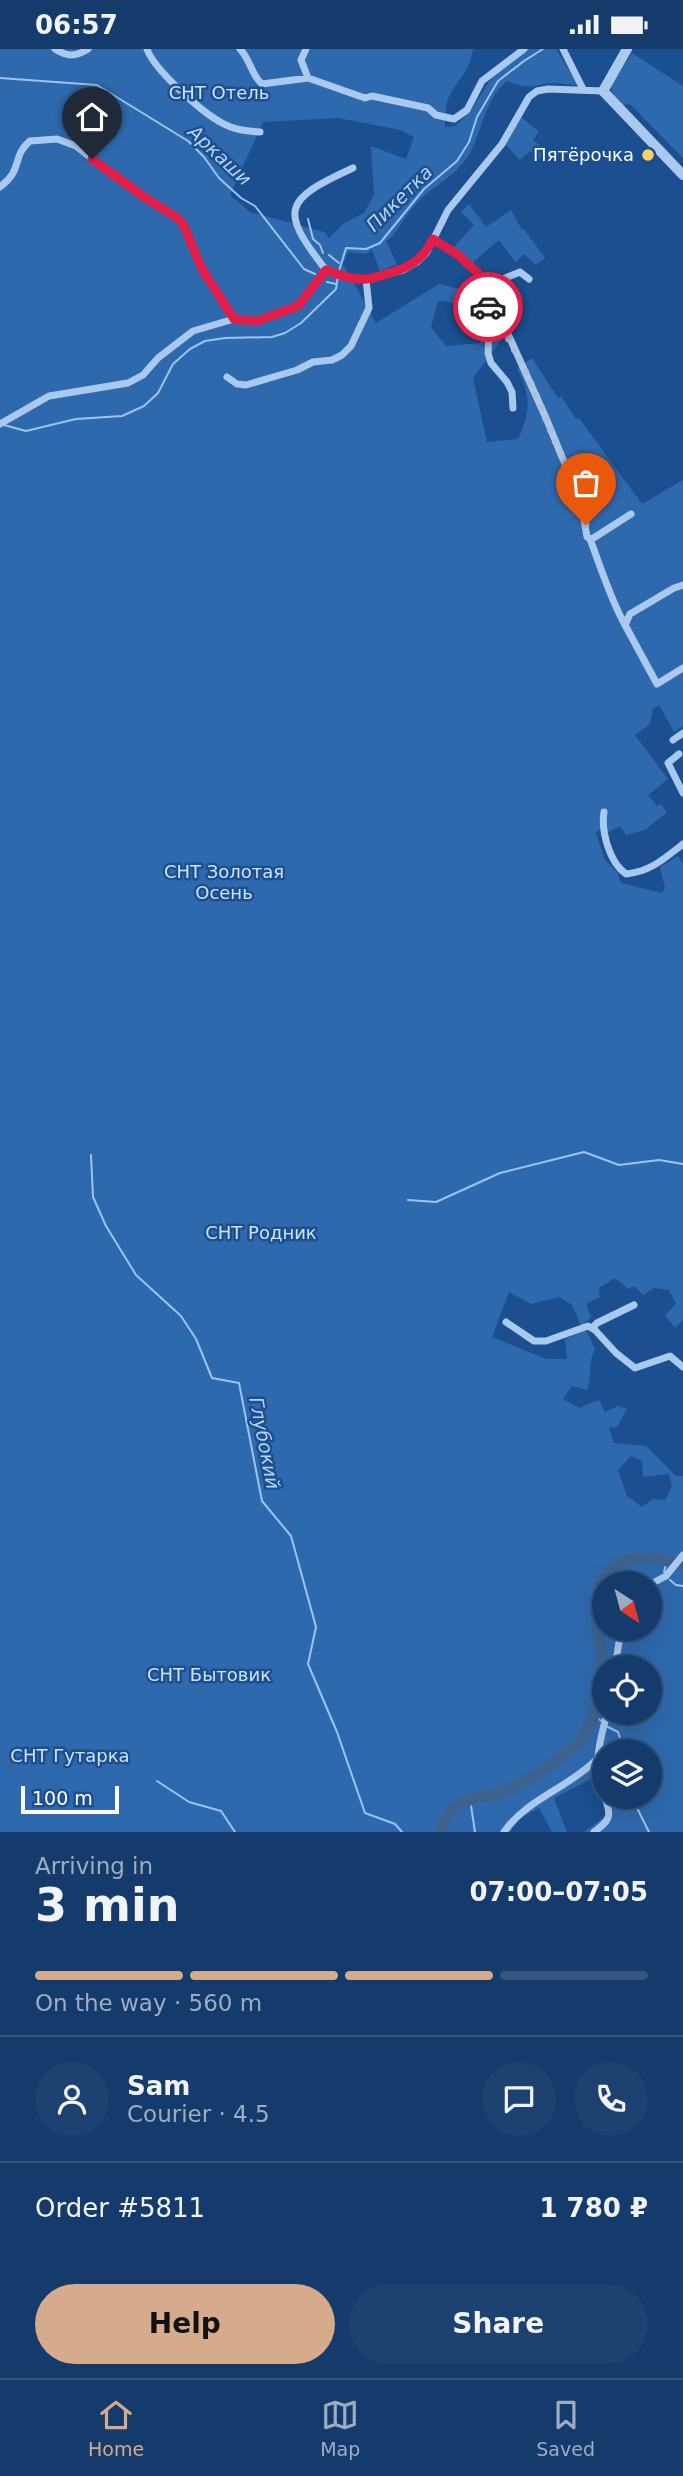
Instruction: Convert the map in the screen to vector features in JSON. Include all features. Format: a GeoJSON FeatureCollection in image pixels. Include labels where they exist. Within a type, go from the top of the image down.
{"type":"FeatureCollection","features":[{"type":"Feature","properties":{"kind":"street"},"geometry":{"type":"LineString","coordinates":[[55,49],[69,56],[88,49]]}},
{"type":"Feature","properties":{"kind":"street"},"geometry":{"type":"LineString","coordinates":[[147,49],[162,71],[195,106],[210,113],[221,123],[243,131],[260,132]]}},
{"type":"Feature","properties":{"kind":"street"},"geometry":{"type":"LineString","coordinates":[[240,49],[262,84],[308,78],[365,98],[372,96],[428,108],[436,114],[454,119],[467,110],[482,81],[524,49]]}},
{"type":"Feature","properties":{"kind":"street"},"geometry":{"type":"LineString","coordinates":[[306,49],[301,60],[308,78]]}},
{"type":"Feature","properties":{"kind":"street"},"geometry":{"type":"LineString","coordinates":[[563,49],[583,89]]}},
{"type":"Feature","properties":{"kind":"street"},"geometry":{"type":"LineString","coordinates":[[603,91],[627,49]]}},
{"type":"Feature","properties":{"kind":"street"},"geometry":{"type":"LineString","coordinates":[[353,168],[301,197],[293,216],[298,230],[326,270],[351,278],[366,279],[403,270],[417,262],[427,251],[448,209],[502,144],[529,97],[537,91],[603,91],[683,175]]}},
{"type":"Feature","properties":{"kind":"street"},"geometry":{"type":"LineString","coordinates":[[0,187],[17,171],[18,156],[22,148],[36,139],[57,139],[76,146],[179,219],[202,269],[234,319]]}},
{"type":"Feature","properties":{"kind":"street"},"geometry":{"type":"LineString","coordinates":[[433,239],[458,255],[492,283],[520,272],[529,279]]}},
{"type":"Feature","properties":{"kind":"street"},"geometry":{"type":"LineString","coordinates":[[0,424],[49,397],[128,383],[144,375],[158,358],[193,331],[234,319],[257,321],[298,306],[326,270]]}},
{"type":"Feature","properties":{"kind":"street"},"geometry":{"type":"LineString","coordinates":[[480,275],[486,305],[488,353],[491,363],[508,381],[512,391],[513,408]]}},
{"type":"Feature","properties":{"kind":"street"},"geometry":{"type":"LineString","coordinates":[[227,377],[237,384],[253,384],[313,362],[332,360],[342,355],[351,346],[369,308],[366,279]]}},
{"type":"Feature","properties":{"kind":"street"},"geometry":{"type":"LineString","coordinates":[[486,305],[508,334],[581,503],[586,535],[590,539],[612,601],[657,684],[683,668]]}},
{"type":"Feature","properties":{"kind":"street"},"geometry":{"type":"LineString","coordinates":[[590,539],[631,514]]}},
{"type":"Feature","properties":{"kind":"street"},"geometry":{"type":"LineString","coordinates":[[625,625],[629,614],[674,587],[683,585]]}},
{"type":"Feature","properties":{"kind":"street"},"geometry":{"type":"LineString","coordinates":[[673,740],[683,733]]}},
{"type":"Feature","properties":{"kind":"street"},"geometry":{"type":"LineString","coordinates":[[679,754],[668,763],[683,793]]}},
{"type":"Feature","properties":{"kind":"street"},"geometry":{"type":"LineString","coordinates":[[604,812],[603,829],[621,870],[626,874],[654,867],[683,844]]}},
{"type":"Feature","properties":{"kind":"street"},"geometry":{"type":"LineString","coordinates":[[595,1330],[597,1323],[634,1305]]}},
{"type":"Feature","properties":{"kind":"street"},"geometry":{"type":"LineString","coordinates":[[506,1322],[534,1341],[546,1341],[588,1326],[635,1368],[670,1356],[683,1367]]}},
{"type":"Feature","properties":{"kind":"street"},"geometry":{"type":"LineString","coordinates":[[662,1578],[679,1560]]}},
{"type":"Feature","properties":{"kind":"street"},"geometry":{"type":"LineString","coordinates":[[504,1832],[525,1808],[584,1772],[592,1764]]}},
{"type":"Feature","properties":{"kind":"street"},"geometry":{"type":"LineString","coordinates":[[594,1832],[609,1817],[609,1809]]}},
{"type":"Feature","properties":{"kind":"green space"},"geometry":{"type":"Polygon","coordinates":[[[0,49],[473,49],[466,71],[448,99],[445,127],[455,126],[470,112],[492,77],[528,49],[556,49],[578,85],[552,83],[526,86],[507,81],[494,96],[467,157],[456,170],[418,202],[392,237],[386,241],[397,264],[380,271],[372,250],[366,254],[348,252],[343,264],[376,323],[439,284],[488,290],[501,311],[503,338],[473,378],[487,442],[518,439],[528,403],[517,368],[532,358],[558,398],[561,396],[576,419],[579,418],[642,504],[683,480],[683,726],[674,732],[659,705],[653,709],[650,724],[635,735],[668,779],[648,795],[657,806],[661,804],[667,812],[645,830],[626,835],[620,826],[607,833],[605,824],[596,833],[605,860],[617,872],[621,883],[662,893],[665,888],[660,867],[678,856],[683,864],[683,1320],[675,1328],[665,1315],[676,1304],[669,1290],[654,1288],[643,1295],[634,1286],[628,1289],[615,1278],[599,1288],[600,1297],[586,1304],[591,1318],[581,1326],[572,1305],[559,1297],[531,1304],[509,1292],[492,1337],[546,1359],[567,1359],[565,1339],[586,1330],[595,1349],[587,1390],[572,1386],[563,1399],[579,1408],[599,1400],[605,1412],[618,1406],[627,1409],[617,1427],[609,1428],[614,1443],[646,1446],[676,1476],[683,1476],[683,1832],[584,1832],[607,1815],[605,1809],[662,1809],[662,1739],[592,1739],[592,1779],[554,1798],[567,1832],[552,1832],[539,1808],[520,1818],[510,1832],[0,1832],[0,49]],[[338,118],[263,122],[230,195],[250,212],[324,232],[329,238],[343,224],[364,213],[374,194],[371,146],[406,159],[414,137],[401,130],[338,118]],[[438,301],[431,327],[446,346],[480,343],[485,334],[473,314],[455,303],[438,301]],[[631,1456],[618,1470],[627,1496],[642,1507],[653,1499],[665,1500],[672,1486],[669,1474],[643,1477],[642,1461],[631,1456]]]}},
{"type":"Feature","properties":{"kind":"green space"},"geometry":{"type":"Polygon","coordinates":[[[632,53],[683,86],[683,158],[630,104],[623,105],[614,96],[610,87],[632,53]]]}},
{"type":"Feature","properties":{"kind":"green space"},"geometry":{"type":"Polygon","coordinates":[[[520,116],[539,132],[533,140],[546,150],[541,159],[530,151],[520,160],[505,144],[520,116]]]}},
{"type":"Feature","properties":{"kind":"green space"},"geometry":{"type":"Polygon","coordinates":[[[469,204],[486,227],[511,210],[522,230],[524,229],[545,258],[536,265],[524,254],[516,263],[499,240],[471,264],[453,248],[474,225],[461,212],[469,204]]]}},
{"type":"Feature","properties":{"kind":"waterway","name":"Пикетка"},"geometry":{"type":"LineString","coordinates":[[339,271],[346,248],[366,249],[380,243],[424,189],[457,161],[469,142],[477,117],[498,81],[543,49]]}},
{"type":"Feature","properties":{"kind":"waterway","name":"Аркаши"},"geometry":{"type":"LineString","coordinates":[[0,78],[97,85],[188,141],[219,178],[241,198],[255,206],[304,269],[315,274]]}},
{"type":"Feature","properties":{"kind":"waterway"},"geometry":{"type":"LineString","coordinates":[[308,219],[313,239],[320,245],[323,253]]}},
{"type":"Feature","properties":{"kind":"waterway"},"geometry":{"type":"LineString","coordinates":[[329,255],[339,263]]}},
{"type":"Feature","properties":{"kind":"waterway","name":"Пикетка"},"geometry":{"type":"LineString","coordinates":[[4,425],[26,431],[76,419],[122,416],[144,406],[158,393],[173,364],[190,349],[205,341],[272,337],[301,323],[336,289],[338,276]]}},
{"type":"Feature","properties":{"kind":"waterway"},"geometry":{"type":"LineString","coordinates":[[327,282],[336,284]]}},
{"type":"Feature","properties":{"kind":"waterway"},"geometry":{"type":"LineString","coordinates":[[408,1200],[436,1202],[500,1173],[584,1152],[619,1165],[659,1160],[683,1164]]}},
{"type":"Feature","properties":{"kind":"waterway","name":"Глубокий"},"geometry":{"type":"LineString","coordinates":[[91,1155],[93,1197],[106,1226],[136,1275],[181,1316],[196,1339],[212,1378],[239,1383],[262,1501],[291,1536],[316,1627],[308,1664],[337,1732],[365,1813],[395,1824],[402,1832]]}},
{"type":"Feature","properties":{"kind":"waterway"},"geometry":{"type":"LineString","coordinates":[[439,1832],[449,1814],[459,1805],[471,1799],[503,1792],[522,1783],[557,1761],[582,1738],[594,1714],[601,1686],[598,1602],[600,1587],[607,1574],[618,1564],[636,1558],[683,1562]]}},
{"type":"Feature","properties":{"kind":"waterway"},"geometry":{"type":"LineString","coordinates":[[664,1572],[667,1561]]}},
{"type":"Feature","properties":{"kind":"waterway"},"geometry":{"type":"LineString","coordinates":[[670,1580],[683,1586]]}},
{"type":"Feature","properties":{"kind":"waterway"},"geometry":{"type":"LineString","coordinates":[[606,1726],[618,1732],[620,1739]]}},
{"type":"Feature","properties":{"kind":"waterway"},"geometry":{"type":"LineString","coordinates":[[157,1781],[189,1802],[221,1811],[235,1832]]}},
{"type":"Feature","properties":{"kind":"waterway"},"geometry":{"type":"LineString","coordinates":[[470,1799],[475,1832]]}},
{"type":"Feature","properties":{"kind":"waterway"},"geometry":{"type":"LineString","coordinates":[[638,1809],[649,1832]]}},
{"type":"Feature","properties":{"kind":"way so far"},"geometry":{"type":"LineString","coordinates":[[488,307],[508,334],[581,503],[586,525]]}},
{"type":"Feature","properties":{"kind":"place","name":"Пятёрочка"},"geometry":{"type":"Point","coordinates":[648,155]}},
{"type":"Feature","properties":{"kind":"route"},"geometry":{"type":"LineString","coordinates":[[92,159],[179,219],[188,234],[192,251],[234,319],[257,321],[298,306],[326,270],[351,278],[366,279],[403,270],[417,262],[433,239],[458,255],[480,275],[488,307]]}},
{"type":"Feature","properties":{"kind":"park label","name":"СНТ Отель"},"geometry":{"type":"Point","coordinates":[219,93]}},
{"type":"Feature","properties":{"kind":"park label","name":"СНТ Золотая Осень"},"geometry":{"type":"Point","coordinates":[224,882]}},
{"type":"Feature","properties":{"kind":"park label","name":"СНТ Родник"},"geometry":{"type":"Point","coordinates":[261,1233]}},
{"type":"Feature","properties":{"kind":"park label","name":"СНТ Бытовик"},"geometry":{"type":"Point","coordinates":[209,1675]}},
{"type":"Feature","properties":{"kind":"park label","name":"СНТ Гутарка"},"geometry":{"type":"Point","coordinates":[70,1756]}}]}
